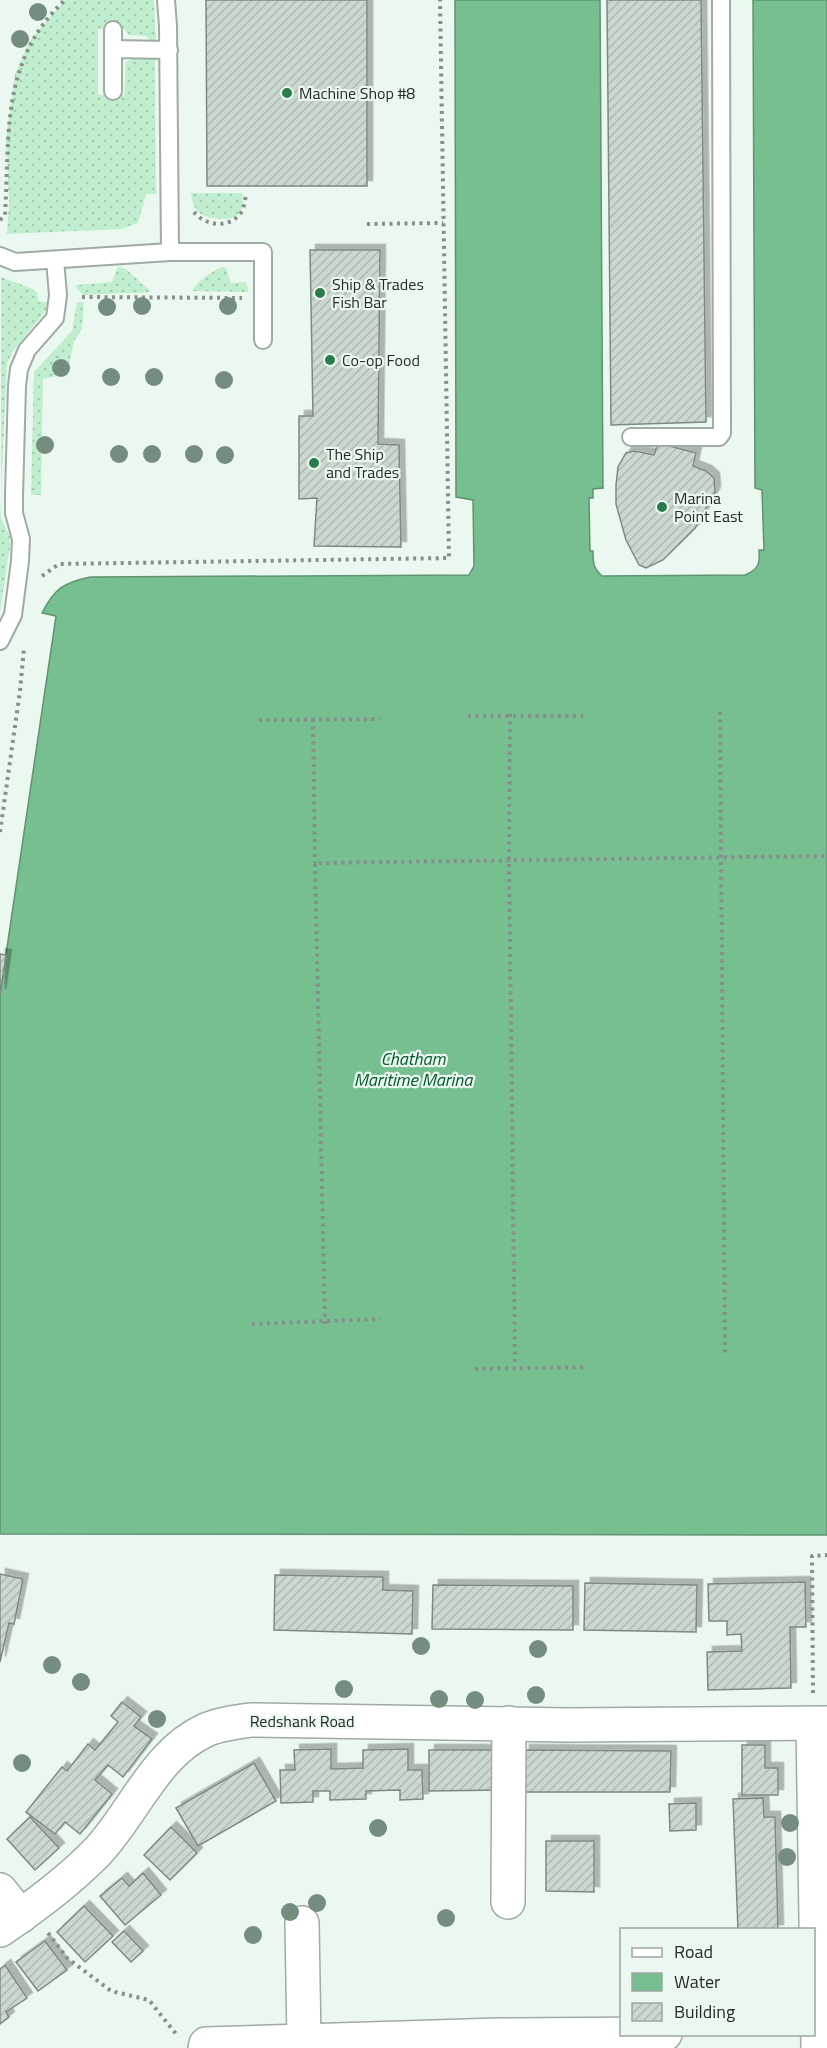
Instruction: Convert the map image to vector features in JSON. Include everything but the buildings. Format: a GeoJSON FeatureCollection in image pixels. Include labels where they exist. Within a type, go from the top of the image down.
{"type":"FeatureCollection","features":[{"type":"Feature","properties":{"kind":"street","name":"Redshank Road"},"geometry":{"type":"LineString","coordinates":[[17,1918],[58,1888],[97,1851],[181,1745],[208,1729],[226,1723],[251,1720],[509,1724],[820,1724]]}},
{"type":"Feature","properties":{"kind":"street"},"geometry":{"type":"LineString","coordinates":[[508,1902],[509,1724]]}},
{"type":"Feature","properties":{"kind":"street"},"geometry":{"type":"LineString","coordinates":[[816,2039],[820,1724]]}},
{"type":"Feature","properties":{"kind":"street"},"geometry":{"type":"LineString","coordinates":[[0,1890],[17,1918]]}},
{"type":"Feature","properties":{"kind":"street"},"geometry":{"type":"LineString","coordinates":[[302,1923],[304,2042]]}},
{"type":"Feature","properties":{"kind":"street"},"geometry":{"type":"LineString","coordinates":[[205,2046],[304,2042],[348,2044],[499,2035],[620,2034]]}},
{"type":"Feature","properties":{"kind":"lane"},"geometry":{"type":"LineString","coordinates":[[166,0],[170,252]]}},
{"type":"Feature","properties":{"kind":"lane"},"geometry":{"type":"LineString","coordinates":[[631,437],[719,437],[722,433],[721,0]]}},
{"type":"Feature","properties":{"kind":"lane"},"geometry":{"type":"LineString","coordinates":[[113,30],[113,91]]}},
{"type":"Feature","properties":{"kind":"lane"},"geometry":{"type":"LineString","coordinates":[[113,49],[168,50]]}},
{"type":"Feature","properties":{"kind":"lane"},"geometry":{"type":"LineString","coordinates":[[0,256],[15,262],[170,252],[263,252],[263,340]]}},
{"type":"Feature","properties":{"kind":"lane"},"geometry":{"type":"LineString","coordinates":[[0,641],[13,615],[20,561],[21,538],[14,513],[19,369],[27,350],[55,318],[58,295],[56,260]]}},
{"type":"Feature","properties":{"kind":"path"},"geometry":{"type":"LineString","coordinates":[[0,220],[5,215],[6,129],[15,74],[31,39],[65,0]]}},
{"type":"Feature","properties":{"kind":"path"},"geometry":{"type":"LineString","coordinates":[[36,580],[59,564],[448,558],[440,0]]}},
{"type":"Feature","properties":{"kind":"path"},"geometry":{"type":"LineString","coordinates":[[191,207],[201,220],[223,224],[238,216],[246,196]]}},
{"type":"Feature","properties":{"kind":"path"},"geometry":{"type":"LineString","coordinates":[[367,224],[443,223]]}},
{"type":"Feature","properties":{"kind":"path"},"geometry":{"type":"LineString","coordinates":[[76,297],[90,299],[263,297]]}},
{"type":"Feature","properties":{"kind":"path"},"geometry":{"type":"LineString","coordinates":[[0,832],[20,691],[24,644]]}},
{"type":"Feature","properties":{"kind":"path"},"geometry":{"type":"LineString","coordinates":[[720,712],[725,1356]]}},
{"type":"Feature","properties":{"kind":"path"},"geometry":{"type":"LineString","coordinates":[[510,714],[509,861],[515,1364]]}},
{"type":"Feature","properties":{"kind":"path"},"geometry":{"type":"LineString","coordinates":[[468,716],[588,716]]}},
{"type":"Feature","properties":{"kind":"path"},"geometry":{"type":"LineString","coordinates":[[313,719],[325,1324]]}},
{"type":"Feature","properties":{"kind":"path"},"geometry":{"type":"LineString","coordinates":[[259,720],[380,719]]}},
{"type":"Feature","properties":{"kind":"path"},"geometry":{"type":"LineString","coordinates":[[315,863],[827,856]]}},
{"type":"Feature","properties":{"kind":"path"},"geometry":{"type":"LineString","coordinates":[[252,1324],[380,1319]]}},
{"type":"Feature","properties":{"kind":"path"},"geometry":{"type":"LineString","coordinates":[[475,1369],[587,1367]]}},
{"type":"Feature","properties":{"kind":"path"},"geometry":{"type":"LineString","coordinates":[[820,1724],[812,1556],[827,1556]]}},
{"type":"Feature","properties":{"kind":"path"},"geometry":{"type":"LineString","coordinates":[[17,1918],[111,1991],[149,2000],[174,2034],[205,2046]]}},
{"type":"Feature","properties":{"kind":"shaded area"},"geometry":{"type":"Polygon","coordinates":[[[65,0],[154,0],[156,41],[146,36],[129,35],[124,29],[98,29],[98,95],[124,95],[126,62],[132,59],[155,59],[156,194],[146,194],[138,223],[122,229],[7,234],[9,201],[6,138],[15,74],[31,39],[65,0]]]}},
{"type":"Feature","properties":{"kind":"shaded area"},"geometry":{"type":"Polygon","coordinates":[[[191,193],[242,193],[242,207],[233,217],[211,218],[197,211],[191,193]]]}},
{"type":"Feature","properties":{"kind":"shaded area"},"geometry":{"type":"Polygon","coordinates":[[[118,267],[126,269],[151,292],[83,295],[77,289],[76,285],[112,282],[118,267]]]}},
{"type":"Feature","properties":{"kind":"shaded area"},"geometry":{"type":"Polygon","coordinates":[[[223,267],[226,268],[231,283],[246,282],[249,292],[192,291],[205,277],[223,267]]]}},
{"type":"Feature","properties":{"kind":"shaded area"},"geometry":{"type":"Polygon","coordinates":[[[1,277],[33,289],[37,293],[39,302],[47,302],[47,307],[13,351],[7,363],[1,491],[1,277]]]}},
{"type":"Feature","properties":{"kind":"shaded area"},"geometry":{"type":"Polygon","coordinates":[[[77,302],[84,302],[82,329],[74,341],[67,374],[43,379],[41,495],[31,495],[34,372],[72,331],[77,302]]]}},
{"type":"Feature","properties":{"kind":"shaded area"},"geometry":{"type":"Polygon","coordinates":[[[0,499],[1,518],[10,537],[10,546],[0,612],[0,499]]]}},
{"type":"Feature","properties":{"kind":"water","name":"Chatham Maritime Marina"},"geometry":{"type":"Polygon","coordinates":[[[455,0],[600,0],[603,488],[593,489],[593,498],[589,498],[590,551],[593,551],[594,565],[602,576],[745,575],[756,568],[759,562],[759,550],[764,550],[762,490],[755,488],[753,0],[827,0],[827,1535],[0,1534],[0,995],[56,616],[42,613],[51,598],[66,584],[90,577],[469,575],[474,566],[473,500],[456,497],[455,0]]]}},
{"type":"Feature","properties":{"kind":"place","name":"Machine Shop #8"},"geometry":{"type":"Point","coordinates":[287,93]}},
{"type":"Feature","properties":{"kind":"place","name":"Ship & Trades Fish Bar"},"geometry":{"type":"Point","coordinates":[320,293]}},
{"type":"Feature","properties":{"kind":"place","name":"Co-op Food"},"geometry":{"type":"Point","coordinates":[330,360]}},
{"type":"Feature","properties":{"kind":"place","name":"The Ship and Trades"},"geometry":{"type":"Point","coordinates":[314,463]}},
{"type":"Feature","properties":{"kind":"place","name":"Marina Point East"},"geometry":{"type":"Point","coordinates":[662,507]}}]}
